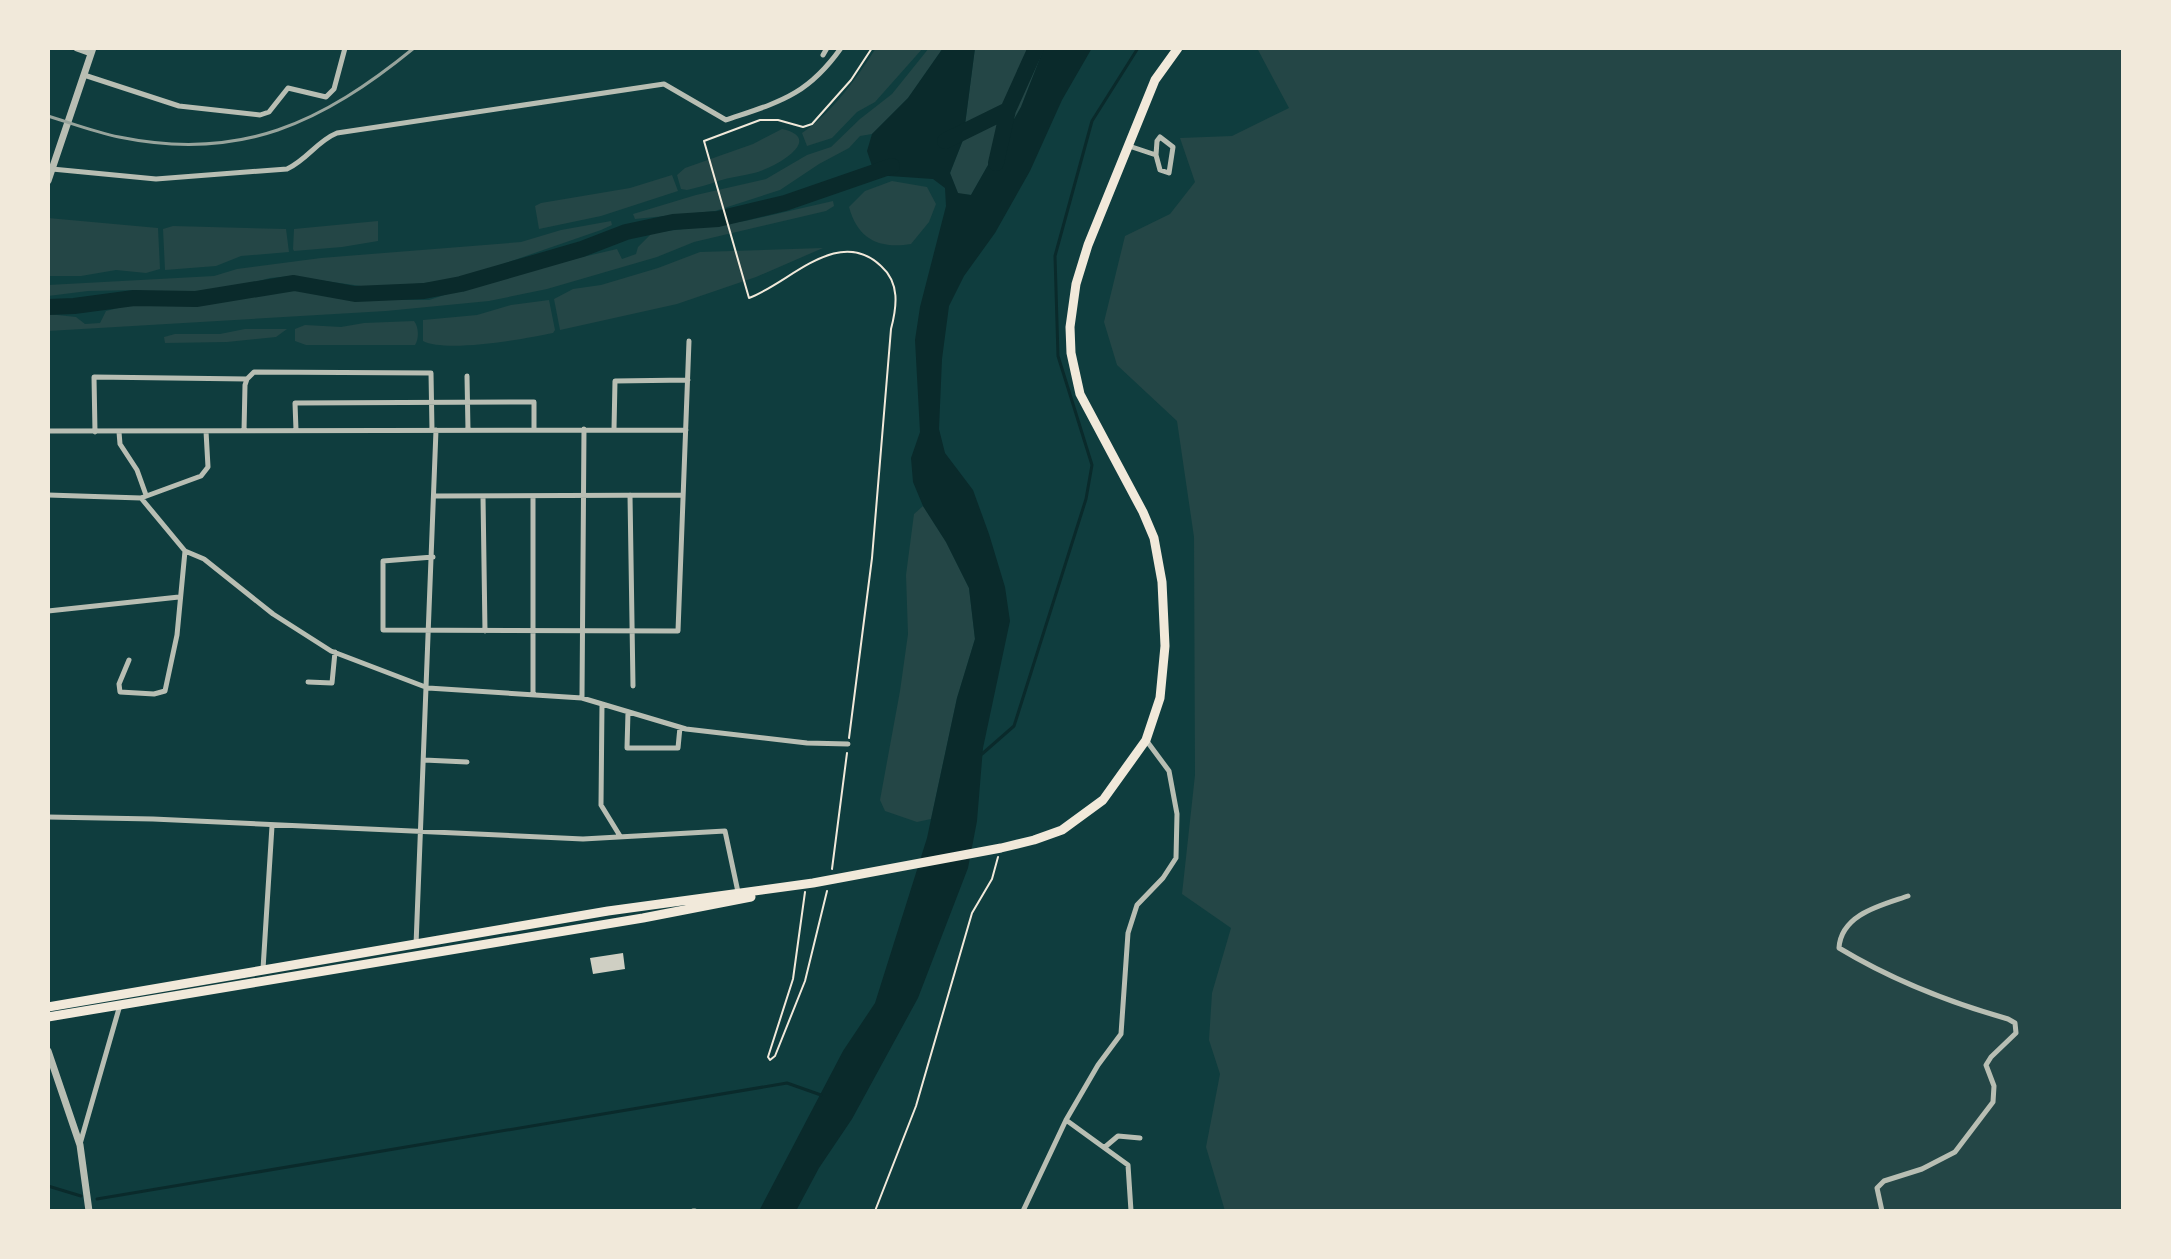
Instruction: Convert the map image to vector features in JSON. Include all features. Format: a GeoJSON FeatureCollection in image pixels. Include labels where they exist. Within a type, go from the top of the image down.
{"type":"FeatureCollection","features":[{"type":"Feature","properties":{"kind":"highway"},"geometry":{"type":"LineString","coordinates":[[48,1017],[643,918],[1001,848],[1062,830],[1103,800],[1146,740],[1160,698],[1165,646],[1162,582],[1154,538],[1143,512],[1080,394],[1071,353],[1070,327],[1076,284],[1088,245],[1155,80],[1178,48]]}},
{"type":"Feature","properties":{"kind":"highway"},"geometry":{"type":"LineString","coordinates":[[48,1007],[608,911],[809,884]]}},
{"type":"Feature","properties":{"kind":"street"},"geometry":{"type":"LineString","coordinates":[[77,48],[92,51],[50,174],[156,179],[287,169],[300,163],[326,138],[337,133],[664,84],[726,120],[790,98],[827,68],[841,48]]}},
{"type":"Feature","properties":{"kind":"street"},"geometry":{"type":"LineString","coordinates":[[84,75],[179,106],[260,115],[269,112],[288,88],[326,97],[334,89],[345,48]]}},
{"type":"Feature","properties":{"kind":"street"},"geometry":{"type":"LineString","coordinates":[[823,55],[827,48]]}},
{"type":"Feature","properties":{"kind":"street"},"geometry":{"type":"LineString","coordinates":[[1160,137],[1173,147],[1169,173],[1160,170],[1156,155],[1160,137]]}},
{"type":"Feature","properties":{"kind":"street"},"geometry":{"type":"LineString","coordinates":[[1128,146],[1156,155]]}},
{"type":"Feature","properties":{"kind":"street"},"geometry":{"type":"LineString","coordinates":[[433,557],[383,561],[383,630],[678,631],[689,341]]}},
{"type":"Feature","properties":{"kind":"street"},"geometry":{"type":"LineString","coordinates":[[244,431],[247,379],[254,372],[431,373],[435,496],[416,945]]}},
{"type":"Feature","properties":{"kind":"street"},"geometry":{"type":"LineString","coordinates":[[467,376],[468,430]]}},
{"type":"Feature","properties":{"kind":"street"},"geometry":{"type":"LineString","coordinates":[[95,432],[94,377],[247,379]]}},
{"type":"Feature","properties":{"kind":"street"},"geometry":{"type":"LineString","coordinates":[[614,429],[615,381],[688,380]]}},
{"type":"Feature","properties":{"kind":"street"},"geometry":{"type":"LineString","coordinates":[[296,430],[295,403],[432,402],[534,402],[534,429]]}},
{"type":"Feature","properties":{"kind":"street"},"geometry":{"type":"LineString","coordinates":[[582,698],[584,429]]}},
{"type":"Feature","properties":{"kind":"street"},"geometry":{"type":"LineString","coordinates":[[48,431],[686,430]]}},
{"type":"Feature","properties":{"kind":"street"},"geometry":{"type":"LineString","coordinates":[[48,495],[143,496],[201,476],[208,467],[206,431]]}},
{"type":"Feature","properties":{"kind":"street"},"geometry":{"type":"LineString","coordinates":[[119,432],[120,444],[137,470],[143,496],[185,551],[204,559],[273,614],[335,652],[428,688],[582,698],[680,727],[807,743],[848,744]]}},
{"type":"Feature","properties":{"kind":"street"},"geometry":{"type":"LineString","coordinates":[[630,495],[633,686]]}},
{"type":"Feature","properties":{"kind":"street"},"geometry":{"type":"LineString","coordinates":[[435,496],[683,495]]}},
{"type":"Feature","properties":{"kind":"street"},"geometry":{"type":"LineString","coordinates":[[483,496],[485,631]]}},
{"type":"Feature","properties":{"kind":"street"},"geometry":{"type":"LineString","coordinates":[[533,496],[533,695]]}},
{"type":"Feature","properties":{"kind":"street"},"geometry":{"type":"LineString","coordinates":[[129,660],[119,684],[120,692],[154,694],[165,691],[177,635],[185,551]]}},
{"type":"Feature","properties":{"kind":"street"},"geometry":{"type":"LineString","coordinates":[[48,611],[179,597]]}},
{"type":"Feature","properties":{"kind":"street"},"geometry":{"type":"LineString","coordinates":[[308,682],[332,683],[335,652]]}},
{"type":"Feature","properties":{"kind":"street"},"geometry":{"type":"LineString","coordinates":[[602,703],[601,805],[620,837]]}},
{"type":"Feature","properties":{"kind":"street"},"geometry":{"type":"LineString","coordinates":[[628,712],[627,748],[678,748],[680,727]]}},
{"type":"Feature","properties":{"kind":"street"},"geometry":{"type":"LineString","coordinates":[[1023,1211],[1066,1120],[1098,1065],[1121,1034],[1128,933],[1137,905],[1163,878],[1176,858],[1177,814],[1169,771],[1146,740]]}},
{"type":"Feature","properties":{"kind":"street"},"geometry":{"type":"LineString","coordinates":[[424,760],[467,762]]}},
{"type":"Feature","properties":{"kind":"street"},"geometry":{"type":"LineString","coordinates":[[48,817],[583,839],[725,831],[738,893]]}},
{"type":"Feature","properties":{"kind":"street"},"geometry":{"type":"LineString","coordinates":[[263,970],[272,826]]}},
{"type":"Feature","properties":{"kind":"street"},"geometry":{"type":"LineString","coordinates":[[1882,1211],[1877,1188],[1884,1181],[1922,1169],[1955,1152],[1993,1102],[1994,1086],[1986,1065],[2016,1033],[2015,1023],[2008,1019],[1918,988],[1839,948],[1839,938],[1850,922],[1875,908],[1908,896]]}},
{"type":"Feature","properties":{"kind":"street"},"geometry":{"type":"LineString","coordinates":[[80,1145],[120,1005]]}},
{"type":"Feature","properties":{"kind":"street"},"geometry":{"type":"LineString","coordinates":[[48,1051],[80,1145],[89,1211]]}},
{"type":"Feature","properties":{"kind":"street"},"geometry":{"type":"LineString","coordinates":[[1066,1120],[1128,1165],[1131,1211]]}},
{"type":"Feature","properties":{"kind":"street"},"geometry":{"type":"LineString","coordinates":[[1105,1147],[1118,1136],[1140,1138]]}},
{"type":"Feature","properties":{"kind":"path"},"geometry":{"type":"LineString","coordinates":[[833,867],[872,558],[891,329],[896,309],[895,287],[885,269],[869,255],[857,251],[818,258],[764,293],[749,298],[704,141],[760,120],[778,120],[803,127],[812,124],[851,80],[872,48]]}},
{"type":"Feature","properties":{"kind":"path"},"geometry":{"type":"LineString","coordinates":[[875,1211],[916,1106],[972,913],[992,879],[1001,848]]}},
{"type":"Feature","properties":{"kind":"path"},"geometry":{"type":"LineString","coordinates":[[809,884],[793,979],[768,1057],[770,1060],[775,1056],[805,981],[829,882]]}},
{"type":"Feature","properties":{"kind":"shaded area"},"geometry":{"type":"Polygon","coordinates":[[[876,48],[923,48],[875,102],[857,112],[832,138],[807,146],[802,133],[834,105],[876,48]]]}},
{"type":"Feature","properties":{"kind":"shaded area"},"geometry":{"type":"Polygon","coordinates":[[[929,48],[943,48],[908,98],[872,134],[860,136],[849,148],[780,190],[715,211],[635,219],[633,214],[766,179],[807,155],[831,147],[892,94],[929,48]]]}},
{"type":"Feature","properties":{"kind":"shaded area"},"geometry":{"type":"Polygon","coordinates":[[[943,48],[975,48],[963,140],[950,173],[958,193],[971,195],[1021,107],[1044,48],[1092,48],[1062,100],[1030,171],[995,233],[964,276],[949,306],[942,359],[939,429],[945,453],[973,490],[1005,587],[1010,621],[983,748],[977,821],[968,868],[918,998],[852,1119],[819,1168],[796,1211],[759,1211],[843,1051],[875,1003],[927,838],[957,698],[975,639],[969,588],[946,542],[923,506],[913,482],[911,458],[920,432],[915,340],[920,307],[946,206],[945,188],[933,179],[875,175],[867,151],[872,134],[908,98],[943,48]]]}},
{"type":"Feature","properties":{"kind":"shaded area"},"geometry":{"type":"Polygon","coordinates":[[[975,48],[1044,48],[1021,107],[971,195],[958,194],[950,173],[963,140],[975,48]]]}},
{"type":"Feature","properties":{"kind":"shaded area"},"geometry":{"type":"Polygon","coordinates":[[[1257,48],[2123,48],[2123,1211],[1225,1211],[1206,1147],[1220,1074],[1209,1040],[1212,993],[1231,928],[1182,894],[1195,775],[1194,537],[1177,421],[1117,365],[1104,322],[1125,236],[1170,214],[1195,182],[1180,138],[1232,136],[1289,108],[1257,48]]]}},
{"type":"Feature","properties":{"kind":"shaded area"},"geometry":{"type":"Polygon","coordinates":[[[782,129],[799,140],[798,146],[783,160],[754,173],[681,189],[677,175],[685,168],[753,144],[782,129]]]}},
{"type":"Feature","properties":{"kind":"shaded area"},"geometry":{"type":"Polygon","coordinates":[[[672,175],[678,191],[601,216],[539,229],[535,206],[541,203],[630,188],[672,175]]]}},
{"type":"Feature","properties":{"kind":"shaded area"},"geometry":{"type":"Polygon","coordinates":[[[892,181],[927,187],[936,204],[929,222],[911,244],[890,245],[872,240],[858,227],[849,207],[865,191],[892,181]]]}},
{"type":"Feature","properties":{"kind":"shaded area"},"geometry":{"type":"Polygon","coordinates":[[[833,201],[834,206],[826,211],[694,242],[657,257],[547,289],[489,301],[386,311],[48,331],[48,314],[76,317],[85,324],[100,323],[106,311],[134,304],[227,301],[269,292],[304,290],[354,300],[429,300],[506,275],[617,249],[622,259],[636,254],[638,247],[652,233],[745,221],[833,201]]]}},
{"type":"Feature","properties":{"kind":"shaded area"},"geometry":{"type":"Polygon","coordinates":[[[48,218],[158,228],[160,269],[146,273],[116,270],[81,276],[48,276],[48,218]]]}},
{"type":"Feature","properties":{"kind":"shaded area"},"geometry":{"type":"Polygon","coordinates":[[[378,221],[378,241],[342,247],[293,249],[294,229],[378,221]]]}},
{"type":"Feature","properties":{"kind":"shaded area"},"geometry":{"type":"Polygon","coordinates":[[[611,221],[612,225],[601,230],[471,275],[434,282],[375,288],[290,276],[213,293],[172,295],[135,290],[48,296],[48,285],[214,276],[237,269],[321,258],[521,242],[561,230],[611,221]]]}},
{"type":"Feature","properties":{"kind":"shaded area"},"geometry":{"type":"Polygon","coordinates":[[[173,226],[286,229],[289,252],[241,256],[216,266],[165,270],[163,229],[173,226]]]}},
{"type":"Feature","properties":{"kind":"shaded area"},"geometry":{"type":"Polygon","coordinates":[[[823,248],[756,277],[677,304],[560,330],[554,299],[573,289],[601,285],[700,252],[823,248]]]}},
{"type":"Feature","properties":{"kind":"shaded area"},"geometry":{"type":"Polygon","coordinates":[[[549,300],[553,333],[467,345],[449,346],[423,341],[423,320],[477,315],[511,305],[549,300]]]}},
{"type":"Feature","properties":{"kind":"shaded area"},"geometry":{"type":"Polygon","coordinates":[[[414,321],[418,333],[415,345],[306,345],[295,341],[295,329],[305,325],[341,327],[414,321]]]}},
{"type":"Feature","properties":{"kind":"shaded area"},"geometry":{"type":"Polygon","coordinates":[[[245,329],[287,329],[276,337],[227,342],[165,343],[164,337],[175,334],[220,334],[245,329]]]}},
{"type":"Feature","properties":{"kind":"shaded area"},"geometry":{"type":"Polygon","coordinates":[[[923,506],[946,542],[969,588],[975,639],[957,698],[931,819],[917,822],[885,811],[880,800],[908,634],[906,575],[914,514],[923,506]]]}},
{"type":"Feature","properties":{"kind":"building"},"geometry":{"type":"Polygon","coordinates":[[[623,953],[625,969],[593,974],[590,958],[623,953]]]}},
{"type":"Feature","properties":{"kind":"waterway"},"geometry":{"type":"LineString","coordinates":[[996,163],[1008,110],[1036,48]]}},
{"type":"Feature","properties":{"kind":"waterway"},"geometry":{"type":"LineString","coordinates":[[982,754],[1014,726],[1086,499],[1092,465],[1058,356],[1055,256],[1092,121],[1138,48]]}},
{"type":"Feature","properties":{"kind":"waterway"},"geometry":{"type":"LineString","coordinates":[[945,141],[1008,110]]}},
{"type":"Feature","properties":{"kind":"waterway"},"geometry":{"type":"LineString","coordinates":[[48,307],[134,298],[196,299],[294,283],[355,294],[424,291],[461,284],[582,249],[626,232],[673,222],[718,219],[785,203],[892,166]]}},
{"type":"Feature","properties":{"kind":"waterway"},"geometry":{"type":"LineString","coordinates":[[97,1199],[787,1083],[821,1095]]}},
{"type":"Feature","properties":{"kind":"waterway"},"geometry":{"type":"LineString","coordinates":[[48,1186],[81,1196]]}},
{"type":"Feature","properties":{"kind":"railway"},"geometry":{"type":"LineString","coordinates":[[48,116],[110,135],[163,143],[204,144],[242,140],[312,116],[346,97],[414,48]]}}]}
